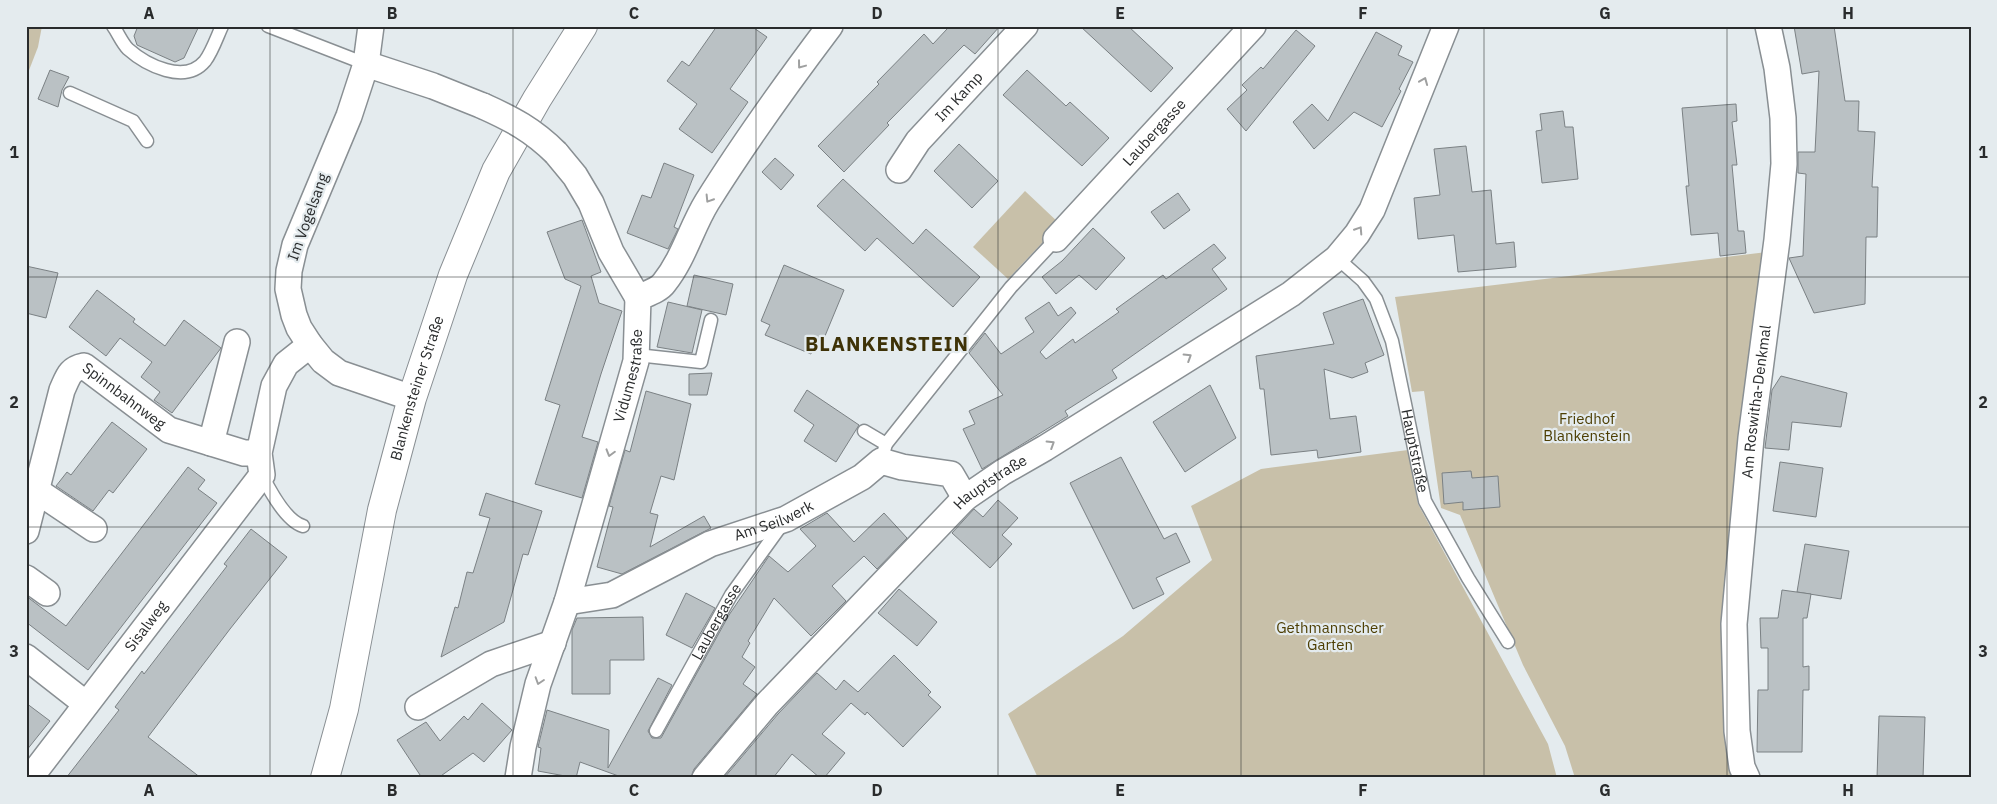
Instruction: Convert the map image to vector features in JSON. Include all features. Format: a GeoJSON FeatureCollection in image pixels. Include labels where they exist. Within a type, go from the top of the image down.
{"type":"FeatureCollection","features":[{"type":"Feature","properties":{"kind":"main road","name":"Blankensteiner Straße"},"geometry":{"type":"LineString","coordinates":[[325,778],[344,709],[382,510],[412,398],[453,275],[496,171],[537,99],[583,26]]}},
{"type":"Feature","properties":{"kind":"street","name":"Im Vogelsang"},"geometry":{"type":"LineString","coordinates":[[371,26],[366,64],[349,116],[294,245],[288,289],[294,315],[310,345],[323,361],[339,373],[412,398]]}},
{"type":"Feature","properties":{"kind":"street"},"geometry":{"type":"LineString","coordinates":[[366,64],[433,86],[483,106],[524,126],[541,138],[575,176],[591,203],[611,252],[638,298],[663,285],[683,254],[704,208],[728,168],[830,26]]}},
{"type":"Feature","properties":{"kind":"street","name":"Im Kamp"},"geometry":{"type":"LineString","coordinates":[[899,170],[918,141],[1025,26]]}},
{"type":"Feature","properties":{"kind":"street","name":"Laubergasse"},"geometry":{"type":"LineString","coordinates":[[1056,239],[1254,26]]}},
{"type":"Feature","properties":{"kind":"street","name":"Am Roswitha-Denkmal"},"geometry":{"type":"LineString","coordinates":[[1747,778],[1742,767],[1737,731],[1734,624],[1751,438],[1784,164],[1783,118],[1777,68],[1768,26]]}},
{"type":"Feature","properties":{"kind":"street","name":"Hauptstraße"},"geometry":{"type":"LineString","coordinates":[[705,778],[774,697],[965,498],[1003,472],[1045,448],[1291,294],[1337,258],[1357,234],[1372,210],[1440,33]]}},
{"type":"Feature","properties":{"kind":"street","name":"Vidumestraße"},"geometry":{"type":"LineString","coordinates":[[518,778],[523,747],[538,684],[567,602],[637,355],[638,298]]}},
{"type":"Feature","properties":{"kind":"street"},"geometry":{"type":"LineString","coordinates":[[211,443],[237,342]]}},
{"type":"Feature","properties":{"kind":"street"},"geometry":{"type":"LineString","coordinates":[[261,464],[274,386],[286,364],[310,345]]}},
{"type":"Feature","properties":{"kind":"street","name":"Spinnbahnweg"},"geometry":{"type":"LineString","coordinates":[[26,531],[62,390],[69,375],[76,367],[84,366],[169,430],[244,453],[261,464]]}},
{"type":"Feature","properties":{"kind":"street"},"geometry":{"type":"LineString","coordinates":[[883,453],[902,467],[951,474],[965,498]]}},
{"type":"Feature","properties":{"kind":"street","name":"Am Seilwerk"},"geometry":{"type":"LineString","coordinates":[[567,602],[612,595],[710,544],[786,519],[862,477],[883,453]]}},
{"type":"Feature","properties":{"kind":"street","name":"Sisalweg"},"geometry":{"type":"LineString","coordinates":[[30,778],[261,464]]}},
{"type":"Feature","properties":{"kind":"street"},"geometry":{"type":"LineString","coordinates":[[37,491],[94,530]]}},
{"type":"Feature","properties":{"kind":"street"},"geometry":{"type":"LineString","coordinates":[[26,578],[47,593]]}},
{"type":"Feature","properties":{"kind":"street"},"geometry":{"type":"LineString","coordinates":[[418,707],[491,664],[553,643]]}},
{"type":"Feature","properties":{"kind":"street"},"geometry":{"type":"LineString","coordinates":[[26,657],[86,704]]}},
{"type":"Feature","properties":{"kind":"lane"},"geometry":{"type":"LineString","coordinates":[[113,26],[127,48],[155,66],[175,73],[194,70],[205,61],[222,26]]}},
{"type":"Feature","properties":{"kind":"lane"},"geometry":{"type":"LineString","coordinates":[[268,26],[366,64]]}},
{"type":"Feature","properties":{"kind":"lane"},"geometry":{"type":"LineString","coordinates":[[70,92],[133,121],[147,141]]}},
{"type":"Feature","properties":{"kind":"lane"},"geometry":{"type":"LineString","coordinates":[[864,431],[883,453],[1011,287],[1056,239]]}},
{"type":"Feature","properties":{"kind":"lane","name":"Hauptstraße"},"geometry":{"type":"LineString","coordinates":[[1337,258],[1363,281],[1376,299],[1392,341],[1425,501],[1468,578],[1508,642]]}},
{"type":"Feature","properties":{"kind":"lane"},"geometry":{"type":"LineString","coordinates":[[637,355],[700,362],[711,320]]}},
{"type":"Feature","properties":{"kind":"lane"},"geometry":{"type":"LineString","coordinates":[[261,464],[279,503],[296,524],[303,526]]}},
{"type":"Feature","properties":{"kind":"lane","name":"Laubergasse"},"geometry":{"type":"LineString","coordinates":[[656,731],[731,595],[786,519]]}},
{"type":"Feature","properties":{"kind":"green space"},"geometry":{"type":"Polygon","coordinates":[[[26,26],[42,26],[38,47],[26,78],[26,26]]]}},
{"type":"Feature","properties":{"kind":"green space"},"geometry":{"type":"Polygon","coordinates":[[[1025,191],[1060,224],[1008,279],[973,247],[1025,191]]]}},
{"type":"Feature","properties":{"kind":"green space","name":"Friedhof Blankenstein"},"geometry":{"type":"Polygon","coordinates":[[[1767,252],[1739,447],[1740,778],[1575,778],[1565,746],[1523,665],[1460,515],[1441,508],[1424,391],[1412,392],[1395,297],[1767,252]]]}},
{"type":"Feature","properties":{"kind":"green space","name":"Gethmannscher Garten"},"geometry":{"type":"Polygon","coordinates":[[[1408,450],[1418,504],[1548,744],[1557,778],[1038,778],[1008,714],[1123,636],[1212,560],[1191,506],[1261,469],[1408,450]]]}},
{"type":"Feature","properties":{"kind":"building"},"geometry":{"type":"Polygon","coordinates":[[[138,26],[199,26],[184,58],[175,62],[137,45],[134,36],[138,26]]]}},
{"type":"Feature","properties":{"kind":"building"},"geometry":{"type":"Polygon","coordinates":[[[717,26],[751,26],[767,37],[730,89],[748,102],[712,153],[679,129],[697,104],[667,81],[682,61],[689,66],[717,26]]]}},
{"type":"Feature","properties":{"kind":"building"},"geometry":{"type":"Polygon","coordinates":[[[944,26],[1000,26],[975,54],[964,45],[887,123],[889,125],[844,172],[818,146],[879,84],[877,82],[924,34],[933,44],[947,29],[944,26]]]}},
{"type":"Feature","properties":{"kind":"building"},"geometry":{"type":"Polygon","coordinates":[[[1080,26],[1128,26],[1173,68],[1151,92],[1080,26]]]}},
{"type":"Feature","properties":{"kind":"building"},"geometry":{"type":"Polygon","coordinates":[[[1794,26],[1834,26],[1845,101],[1859,101],[1858,131],[1875,132],[1872,187],[1878,187],[1877,237],[1866,237],[1865,304],[1814,313],[1789,258],[1803,256],[1806,174],[1798,173],[1798,152],[1815,152],[1819,71],[1802,74],[1794,26]]]}},
{"type":"Feature","properties":{"kind":"building"},"geometry":{"type":"Polygon","coordinates":[[[1296,30],[1315,46],[1246,131],[1227,109],[1247,90],[1242,85],[1261,67],[1263,69],[1296,30]]]}},
{"type":"Feature","properties":{"kind":"building"},"geometry":{"type":"Polygon","coordinates":[[[1376,32],[1402,46],[1398,55],[1413,62],[1399,89],[1401,91],[1382,127],[1354,112],[1314,149],[1293,122],[1312,104],[1328,121],[1376,32]]]}},
{"type":"Feature","properties":{"kind":"building"},"geometry":{"type":"Polygon","coordinates":[[[50,70],[69,77],[62,90],[58,107],[38,99],[50,70]]]}},
{"type":"Feature","properties":{"kind":"building"},"geometry":{"type":"Polygon","coordinates":[[[1027,70],[1066,106],[1070,102],[1109,138],[1082,166],[1003,95],[1027,70]]]}},
{"type":"Feature","properties":{"kind":"building"},"geometry":{"type":"Polygon","coordinates":[[[1736,104],[1737,121],[1732,122],[1737,165],[1732,165],[1738,231],[1744,231],[1746,253],[1720,256],[1718,233],[1691,235],[1686,186],[1689,186],[1682,108],[1736,104]]]}},
{"type":"Feature","properties":{"kind":"building"},"geometry":{"type":"Polygon","coordinates":[[[1563,111],[1565,127],[1573,127],[1578,179],[1542,183],[1536,131],[1542,130],[1540,114],[1563,111]]]}},
{"type":"Feature","properties":{"kind":"building"},"geometry":{"type":"Polygon","coordinates":[[[959,144],[998,181],[972,208],[934,171],[959,144]]]}},
{"type":"Feature","properties":{"kind":"building"},"geometry":{"type":"Polygon","coordinates":[[[1466,146],[1472,192],[1491,190],[1496,244],[1514,242],[1516,267],[1458,272],[1454,235],[1418,239],[1414,198],[1440,195],[1434,149],[1466,146]]]}},
{"type":"Feature","properties":{"kind":"building"},"geometry":{"type":"Polygon","coordinates":[[[775,158],[794,175],[781,190],[762,172],[775,158]]]}},
{"type":"Feature","properties":{"kind":"building"},"geometry":{"type":"Polygon","coordinates":[[[664,163],[694,175],[674,227],[678,229],[668,249],[627,233],[642,195],[651,198],[664,163]]]}},
{"type":"Feature","properties":{"kind":"building"},"geometry":{"type":"Polygon","coordinates":[[[843,179],[913,244],[926,229],[980,277],[953,307],[877,238],[865,251],[817,206],[843,179]]]}},
{"type":"Feature","properties":{"kind":"building"},"geometry":{"type":"Polygon","coordinates":[[[1178,193],[1190,210],[1164,229],[1151,212],[1178,193]]]}},
{"type":"Feature","properties":{"kind":"building"},"geometry":{"type":"Polygon","coordinates":[[[582,220],[601,272],[591,276],[599,303],[622,311],[582,437],[598,442],[582,498],[535,484],[560,405],[545,400],[581,286],[565,279],[547,232],[582,220]]]}},
{"type":"Feature","properties":{"kind":"building"},"geometry":{"type":"Polygon","coordinates":[[[1093,228],[1125,258],[1096,290],[1079,275],[1056,294],[1042,277],[1062,261],[1093,228]]]}},
{"type":"Feature","properties":{"kind":"building"},"geometry":{"type":"Polygon","coordinates":[[[1214,244],[1226,258],[1212,269],[1227,289],[1112,370],[1117,378],[1065,411],[1068,416],[982,469],[963,429],[975,424],[969,411],[1003,395],[969,353],[985,333],[1001,354],[1034,332],[1025,318],[1049,302],[1058,316],[1071,307],[1076,313],[1040,352],[1046,359],[1073,339],[1075,343],[1119,312],[1116,309],[1163,275],[1166,279],[1214,244]]]}},
{"type":"Feature","properties":{"kind":"building"},"geometry":{"type":"Polygon","coordinates":[[[784,265],[844,290],[820,348],[814,346],[811,354],[765,335],[770,325],[761,321],[784,265]]]}},
{"type":"Feature","properties":{"kind":"building"},"geometry":{"type":"Polygon","coordinates":[[[26,266],[58,273],[46,318],[26,313],[26,266]]]}},
{"type":"Feature","properties":{"kind":"building"},"geometry":{"type":"Polygon","coordinates":[[[694,275],[733,284],[726,315],[687,306],[694,275]]]}},
{"type":"Feature","properties":{"kind":"building"},"geometry":{"type":"Polygon","coordinates":[[[97,290],[135,319],[133,322],[165,346],[184,320],[221,348],[172,413],[154,400],[160,392],[141,377],[152,362],[120,338],[106,356],[69,327],[97,290]]]}},
{"type":"Feature","properties":{"kind":"building"},"geometry":{"type":"Polygon","coordinates":[[[1363,299],[1384,355],[1365,363],[1368,372],[1352,378],[1324,369],[1330,419],[1356,416],[1361,452],[1318,458],[1317,450],[1271,455],[1264,389],[1260,389],[1256,356],[1334,344],[1323,313],[1363,299]]]}},
{"type":"Feature","properties":{"kind":"building"},"geometry":{"type":"Polygon","coordinates":[[[668,302],[702,310],[692,353],[657,347],[668,302]]]}},
{"type":"Feature","properties":{"kind":"building"},"geometry":{"type":"Polygon","coordinates":[[[712,373],[707,395],[689,395],[689,374],[712,373]]]}},
{"type":"Feature","properties":{"kind":"building"},"geometry":{"type":"Polygon","coordinates":[[[1781,376],[1847,393],[1841,427],[1792,422],[1789,450],[1765,448],[1772,390],[1781,376]]]}},
{"type":"Feature","properties":{"kind":"building"},"geometry":{"type":"Polygon","coordinates":[[[1210,385],[1236,438],[1185,472],[1153,422],[1210,385]]]}},
{"type":"Feature","properties":{"kind":"building"},"geometry":{"type":"Polygon","coordinates":[[[807,390],[859,425],[836,462],[804,441],[814,425],[794,411],[807,390]]]}},
{"type":"Feature","properties":{"kind":"building"},"geometry":{"type":"Polygon","coordinates":[[[646,391],[691,404],[674,480],[661,476],[650,513],[658,515],[650,547],[704,516],[711,528],[622,574],[597,567],[613,507],[609,506],[625,450],[630,452],[646,391]]]}},
{"type":"Feature","properties":{"kind":"building"},"geometry":{"type":"Polygon","coordinates":[[[112,422],[147,449],[113,493],[109,490],[93,511],[56,486],[67,472],[71,475],[112,422]]]}},
{"type":"Feature","properties":{"kind":"building"},"geometry":{"type":"Polygon","coordinates":[[[1121,457],[1164,539],[1176,533],[1190,562],[1156,578],[1164,594],[1133,609],[1070,483],[1121,457]]]}},
{"type":"Feature","properties":{"kind":"building"},"geometry":{"type":"Polygon","coordinates":[[[1780,462],[1823,468],[1816,517],[1773,511],[1780,462]]]}},
{"type":"Feature","properties":{"kind":"building"},"geometry":{"type":"Polygon","coordinates":[[[188,467],[205,480],[198,489],[217,503],[88,670],[26,622],[26,596],[66,626],[188,467]]]}},
{"type":"Feature","properties":{"kind":"building"},"geometry":{"type":"Polygon","coordinates":[[[1471,471],[1472,478],[1498,476],[1500,507],[1463,510],[1463,502],[1444,504],[1442,473],[1471,471]]]}},
{"type":"Feature","properties":{"kind":"building"},"geometry":{"type":"Polygon","coordinates":[[[486,493],[542,511],[528,555],[523,554],[504,622],[441,657],[455,607],[458,608],[467,572],[473,573],[490,518],[479,515],[486,493]]]}},
{"type":"Feature","properties":{"kind":"building"},"geometry":{"type":"Polygon","coordinates":[[[998,500],[1018,518],[1002,535],[1012,544],[990,568],[952,533],[974,509],[983,517],[998,500]]]}},
{"type":"Feature","properties":{"kind":"building"},"geometry":{"type":"Polygon","coordinates":[[[827,513],[854,542],[884,513],[907,538],[877,569],[864,556],[832,586],[846,601],[811,636],[774,598],[748,641],[750,643],[742,657],[755,667],[743,684],[757,694],[694,769],[691,778],[624,778],[580,762],[576,778],[538,771],[541,748],[538,747],[547,710],[609,730],[608,768],[658,678],[672,685],[648,731],[652,738],[661,738],[729,615],[769,556],[788,572],[816,546],[800,529],[827,513]]]}},
{"type":"Feature","properties":{"kind":"building"},"geometry":{"type":"Polygon","coordinates":[[[251,529],[287,557],[148,737],[201,778],[66,778],[119,710],[115,707],[142,671],[144,674],[227,566],[224,564],[251,529]]]}},
{"type":"Feature","properties":{"kind":"building"},"geometry":{"type":"Polygon","coordinates":[[[1805,544],[1849,551],[1841,599],[1797,592],[1805,544]]]}},
{"type":"Feature","properties":{"kind":"building"},"geometry":{"type":"Polygon","coordinates":[[[899,589],[937,622],[917,646],[878,613],[899,589]]]}},
{"type":"Feature","properties":{"kind":"building"},"geometry":{"type":"Polygon","coordinates":[[[1782,590],[1811,594],[1807,618],[1803,618],[1803,667],[1809,666],[1809,690],[1803,690],[1802,752],[1757,752],[1758,690],[1768,690],[1768,648],[1761,648],[1760,618],[1778,618],[1782,590]]]}},
{"type":"Feature","properties":{"kind":"building"},"geometry":{"type":"Polygon","coordinates":[[[686,593],[715,608],[692,648],[666,635],[686,593]]]}},
{"type":"Feature","properties":{"kind":"building"},"geometry":{"type":"Polygon","coordinates":[[[643,617],[644,660],[610,660],[610,694],[572,694],[572,630],[577,618],[643,617]]]}},
{"type":"Feature","properties":{"kind":"building"},"geometry":{"type":"Polygon","coordinates":[[[894,655],[931,692],[928,695],[941,707],[903,747],[867,712],[865,715],[851,703],[822,734],[845,753],[824,778],[820,778],[792,754],[773,778],[724,778],[778,714],[817,673],[836,690],[844,680],[858,692],[894,655]]]}},
{"type":"Feature","properties":{"kind":"building"},"geometry":{"type":"Polygon","coordinates":[[[26,703],[50,721],[26,751],[26,703]]]}},
{"type":"Feature","properties":{"kind":"building"},"geometry":{"type":"Polygon","coordinates":[[[482,703],[512,730],[484,762],[473,753],[438,778],[422,778],[397,740],[426,722],[440,741],[464,716],[468,720],[482,703]]]}},
{"type":"Feature","properties":{"kind":"building"},"geometry":{"type":"Polygon","coordinates":[[[1879,716],[1925,717],[1923,778],[1877,778],[1879,716]]]}},
{"type":"Feature","properties":{"kind":"district","name":"BLANKENSTEIN"},"geometry":{"type":"Point","coordinates":[887,344]}}]}
